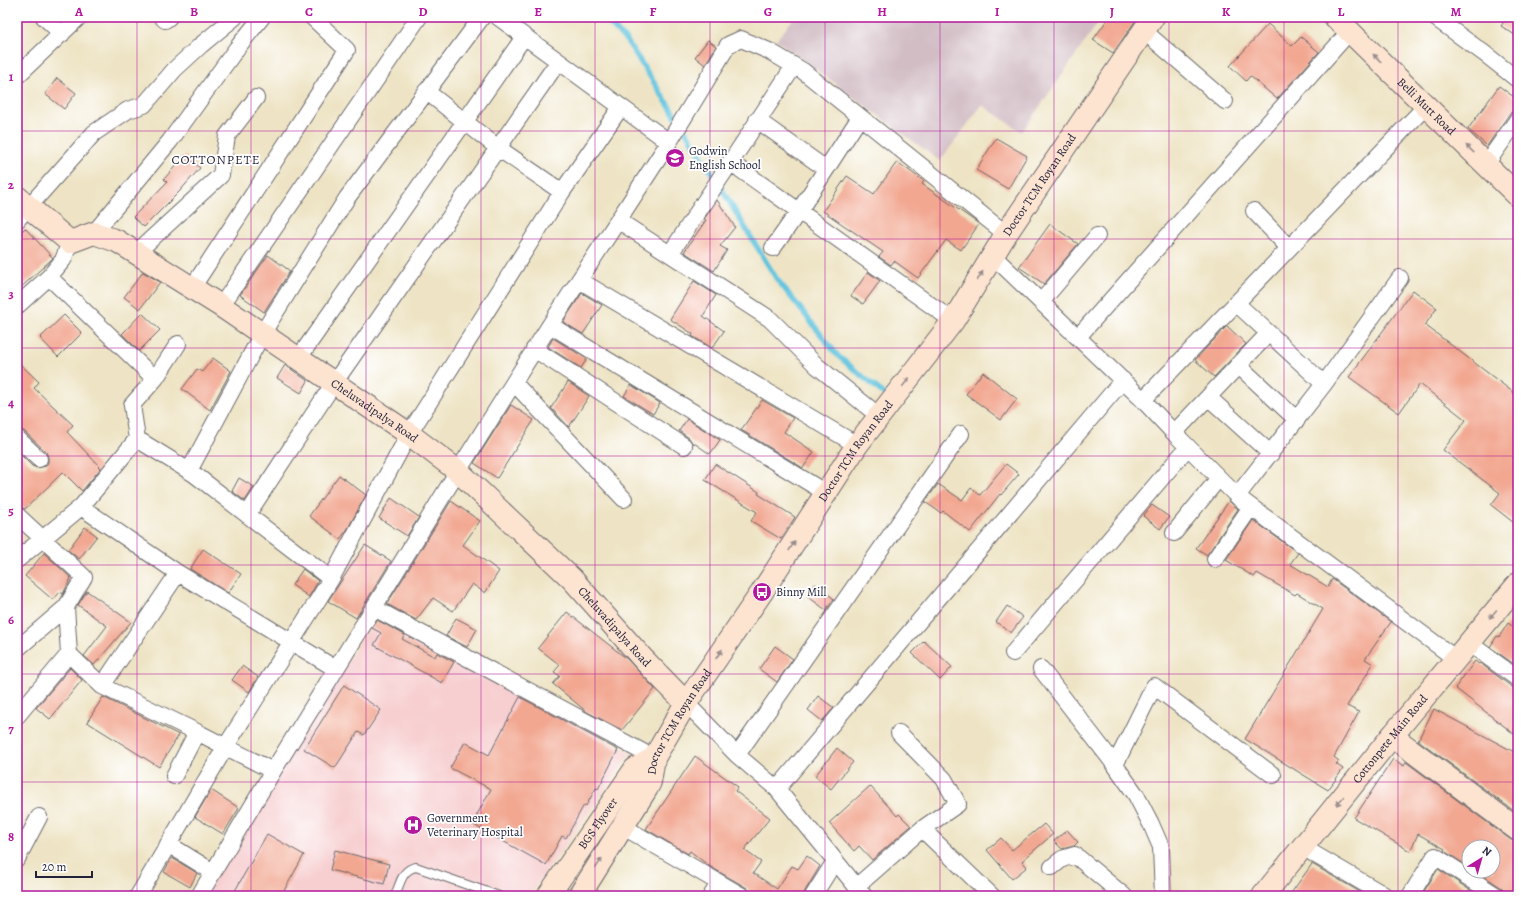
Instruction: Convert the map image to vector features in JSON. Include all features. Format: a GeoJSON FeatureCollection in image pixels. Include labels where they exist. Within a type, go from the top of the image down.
{"type":"FeatureCollection","features":[{"type":"Feature","properties":{"kind":"main road","name":"Doctor TCM Royan Road"},"geometry":{"type":"LineString","coordinates":[[579,896],[650,782],[654,758],[686,703],[826,494],[857,445],[953,321],[992,255],[1148,24]]}},
{"type":"Feature","properties":{"kind":"main road","name":"Belli Mutt Road"},"geometry":{"type":"LineString","coordinates":[[1342,24],[1518,196]]}},
{"type":"Feature","properties":{"kind":"main road"},"geometry":{"type":"LineString","coordinates":[[21,208],[70,242],[94,233]]}},
{"type":"Feature","properties":{"kind":"main road","name":"Cheluvadipalya Road"},"geometry":{"type":"LineString","coordinates":[[94,233],[117,241],[221,306],[409,434],[458,471],[572,579],[644,660],[686,703]]}},
{"type":"Feature","properties":{"kind":"main road","name":"Cottonpete Main Road"},"geometry":{"type":"LineString","coordinates":[[1263,896],[1392,736],[1518,584]]}},
{"type":"Feature","properties":{"kind":"main road"},"geometry":{"type":"LineString","coordinates":[[1392,736],[1518,830]]}},
{"type":"Feature","properties":{"kind":"main road","name":"BGS Flyover"},"geometry":{"type":"LineString","coordinates":[[548,896],[635,769],[654,758]]}},
{"type":"Feature","properties":{"kind":"street"},"geometry":{"type":"LineString","coordinates":[[44,17],[62,34]]}},
{"type":"Feature","properties":{"kind":"street"},"geometry":{"type":"LineString","coordinates":[[20,67],[62,34],[79,17]]}},
{"type":"Feature","properties":{"kind":"street"},"geometry":{"type":"LineString","coordinates":[[162,17],[165,20],[169,17]]}},
{"type":"Feature","properties":{"kind":"street"},"geometry":{"type":"LineString","coordinates":[[21,208],[94,133],[128,110],[144,105],[175,69],[201,45],[236,17]]}},
{"type":"Feature","properties":{"kind":"street"},"geometry":{"type":"LineString","coordinates":[[94,233],[170,140],[237,48],[262,17]]}},
{"type":"Feature","properties":{"kind":"street"},"geometry":{"type":"LineString","coordinates":[[192,288],[347,50],[312,17]]}},
{"type":"Feature","properties":{"kind":"street"},"geometry":{"type":"LineString","coordinates":[[221,306],[419,17]]}},
{"type":"Feature","properties":{"kind":"street"},"geometry":{"type":"LineString","coordinates":[[189,471],[262,334],[347,198],[482,17]]}},
{"type":"Feature","properties":{"kind":"street"},"geometry":{"type":"LineString","coordinates":[[498,17],[620,107],[676,131]]}},
{"type":"Feature","properties":{"kind":"street"},"geometry":{"type":"LineString","coordinates":[[1434,17],[1516,74]]}},
{"type":"Feature","properties":{"kind":"street"},"geometry":{"type":"LineString","coordinates":[[1148,24],[1225,101]]}},
{"type":"Feature","properties":{"kind":"street"},"geometry":{"type":"LineString","coordinates":[[1078,338],[1342,24]]}},
{"type":"Feature","properties":{"kind":"street"},"geometry":{"type":"LineString","coordinates":[[298,359],[524,37]]}},
{"type":"Feature","properties":{"kind":"street"},"geometry":{"type":"LineString","coordinates":[[199,896],[273,771],[458,471],[534,349],[619,221],[728,45],[741,39],[769,51],[803,71],[1006,234]]}},
{"type":"Feature","properties":{"kind":"street"},"geometry":{"type":"LineString","coordinates":[[247,515],[334,383],[558,62]]}},
{"type":"Feature","properties":{"kind":"street"},"geometry":{"type":"LineString","coordinates":[[670,254],[794,66]]}},
{"type":"Feature","properties":{"kind":"street"},"geometry":{"type":"LineString","coordinates":[[426,92],[498,148],[562,192]]}},
{"type":"Feature","properties":{"kind":"street"},"geometry":{"type":"LineString","coordinates":[[136,253],[221,175],[227,136],[256,98]]}},
{"type":"Feature","properties":{"kind":"street"},"geometry":{"type":"LineString","coordinates":[[1143,400],[1426,106]]}},
{"type":"Feature","properties":{"kind":"street"},"geometry":{"type":"LineString","coordinates":[[138,896],[226,746],[331,579],[409,434],[562,192],[620,107]]}},
{"type":"Feature","properties":{"kind":"street"},"geometry":{"type":"LineString","coordinates":[[773,248],[860,117]]}},
{"type":"Feature","properties":{"kind":"street"},"geometry":{"type":"LineString","coordinates":[[1486,164],[1518,119]]}},
{"type":"Feature","properties":{"kind":"street"},"geometry":{"type":"LineString","coordinates":[[757,120],[826,169]]}},
{"type":"Feature","properties":{"kind":"street"},"geometry":{"type":"LineString","coordinates":[[726,168],[799,211],[953,321]]}},
{"type":"Feature","properties":{"kind":"street"},"geometry":{"type":"LineString","coordinates":[[1254,210],[1289,248]]}},
{"type":"Feature","properties":{"kind":"street"},"geometry":{"type":"LineString","coordinates":[[619,221],[770,319],[816,366],[879,416]]}},
{"type":"Feature","properties":{"kind":"street"},"geometry":{"type":"LineString","coordinates":[[1041,302],[1097,236]]}},
{"type":"Feature","properties":{"kind":"street"},"geometry":{"type":"LineString","coordinates":[[17,306],[49,277],[64,260],[70,242]]}},
{"type":"Feature","properties":{"kind":"street"},"geometry":{"type":"LineString","coordinates":[[992,255],[1123,380],[1174,434],[1237,496],[1462,651],[1518,679]]}},
{"type":"Feature","properties":{"kind":"street"},"geometry":{"type":"LineString","coordinates":[[49,277],[155,379]]}},
{"type":"Feature","properties":{"kind":"street"},"geometry":{"type":"LineString","coordinates":[[1237,496],[1324,384],[1400,278]]}},
{"type":"Feature","properties":{"kind":"street"},"geometry":{"type":"LineString","coordinates":[[579,280],[857,445]]}},
{"type":"Feature","properties":{"kind":"street"},"geometry":{"type":"LineString","coordinates":[[1236,303],[1324,384]]}},
{"type":"Feature","properties":{"kind":"street"},"geometry":{"type":"LineString","coordinates":[[550,325],[826,494]]}},
{"type":"Feature","properties":{"kind":"street"},"geometry":{"type":"LineString","coordinates":[[1174,434],[1269,333]]}},
{"type":"Feature","properties":{"kind":"street"},"geometry":{"type":"LineString","coordinates":[[17,560],[81,507],[137,439],[132,405],[155,379],[178,344]]}},
{"type":"Feature","properties":{"kind":"street"},"geometry":{"type":"LineString","coordinates":[[534,349],[684,446]]}},
{"type":"Feature","properties":{"kind":"street"},"geometry":{"type":"LineString","coordinates":[[1238,365],[1297,420]]}},
{"type":"Feature","properties":{"kind":"street"},"geometry":{"type":"LineString","coordinates":[[777,789],[1123,380]]}},
{"type":"Feature","properties":{"kind":"street"},"geometry":{"type":"LineString","coordinates":[[514,383],[624,499]]}},
{"type":"Feature","properties":{"kind":"street"},"geometry":{"type":"LineString","coordinates":[[1208,397],[1271,454]]}},
{"type":"Feature","properties":{"kind":"street"},"geometry":{"type":"LineString","coordinates":[[738,755],[961,434]]}},
{"type":"Feature","properties":{"kind":"street"},"geometry":{"type":"LineString","coordinates":[[17,438],[39,459]]}},
{"type":"Feature","properties":{"kind":"street"},"geometry":{"type":"LineString","coordinates":[[137,439],[189,471],[331,579]]}},
{"type":"Feature","properties":{"kind":"street"},"geometry":{"type":"LineString","coordinates":[[1013,653],[1188,447]]}},
{"type":"Feature","properties":{"kind":"street"},"geometry":{"type":"LineString","coordinates":[[1174,533],[1219,478]]}},
{"type":"Feature","properties":{"kind":"street"},"geometry":{"type":"LineString","coordinates":[[81,507],[178,573],[336,669]]}},
{"type":"Feature","properties":{"kind":"street"},"geometry":{"type":"LineString","coordinates":[[1215,559],[1251,507]]}},
{"type":"Feature","properties":{"kind":"street"},"geometry":{"type":"LineString","coordinates":[[17,515],[84,577],[66,607],[17,649]]}},
{"type":"Feature","properties":{"kind":"street"},"geometry":{"type":"LineString","coordinates":[[102,686],[178,573]]}},
{"type":"Feature","properties":{"kind":"street"},"geometry":{"type":"LineString","coordinates":[[66,607],[69,654],[102,686],[226,746],[273,771]]}},
{"type":"Feature","properties":{"kind":"street"},"geometry":{"type":"LineString","coordinates":[[374,608],[654,758]]}},
{"type":"Feature","properties":{"kind":"street"},"geometry":{"type":"LineString","coordinates":[[17,716],[69,654]]}},
{"type":"Feature","properties":{"kind":"street"},"geometry":{"type":"LineString","coordinates":[[1041,669],[1115,765],[1136,795],[1161,847],[1162,896]]}},
{"type":"Feature","properties":{"kind":"street"},"geometry":{"type":"LineString","coordinates":[[1115,765],[1154,686],[1273,775]]}},
{"type":"Feature","properties":{"kind":"street"},"geometry":{"type":"LineString","coordinates":[[686,703],[738,755],[777,789],[860,891],[922,829],[958,804],[944,779],[899,732]]}},
{"type":"Feature","properties":{"kind":"street"},"geometry":{"type":"LineString","coordinates":[[174,776],[197,732]]}},
{"type":"Feature","properties":{"kind":"street"},"geometry":{"type":"LineString","coordinates":[[17,859],[39,817]]}},
{"type":"Feature","properties":{"kind":"street"},"geometry":{"type":"LineString","coordinates":[[622,826],[742,896]]}},
{"type":"Feature","properties":{"kind":"street"},"geometry":{"type":"LineString","coordinates":[[922,829],[992,896]]}},
{"type":"Feature","properties":{"kind":"street"},"geometry":{"type":"LineString","coordinates":[[168,844],[213,872]]}},
{"type":"Feature","properties":{"kind":"street"},"geometry":{"type":"LineString","coordinates":[[1304,846],[1314,854],[1386,896]]}},
{"type":"Feature","properties":{"kind":"street"},"geometry":{"type":"LineString","coordinates":[[1052,867],[1062,859],[1075,855],[1124,896]]}},
{"type":"Feature","properties":{"kind":"street"},"geometry":{"type":"LineString","coordinates":[[1410,896],[1435,856],[1497,896]]}},
{"type":"Feature","properties":{"kind":"street"},"geometry":{"type":"LineString","coordinates":[[813,896],[835,861]]}},
{"type":"Feature","properties":{"kind":"lane"},"geometry":{"type":"LineString","coordinates":[[395,896],[404,874],[407,870],[416,867],[498,896]]}},
{"type":"Feature","properties":{"kind":"shaded area"},"geometry":{"type":"Polygon","coordinates":[[[795,17],[1102,17],[1022,132],[982,105],[940,161],[776,40],[795,17]]]}},
{"type":"Feature","properties":{"kind":"shaded area","name":"Government Veterinary Hospital"},"geometry":{"type":"Polygon","coordinates":[[[374,619],[631,753],[529,896],[202,896],[374,619]]]}},
{"type":"Feature","properties":{"kind":"building"},"geometry":{"type":"Polygon","coordinates":[[[1109,17],[1138,17],[1113,53],[1093,40],[1109,17]]]}},
{"type":"Feature","properties":{"kind":"building"},"geometry":{"type":"Polygon","coordinates":[[[1507,17],[1518,17],[1518,37],[1501,26],[1507,17]]]}},
{"type":"Feature","properties":{"kind":"building"},"geometry":{"type":"Polygon","coordinates":[[[1268,24],[1292,46],[1301,37],[1319,52],[1277,99],[1250,76],[1246,81],[1230,66],[1268,24]]]}},
{"type":"Feature","properties":{"kind":"building"},"geometry":{"type":"Polygon","coordinates":[[[708,40],[716,46],[705,65],[695,57],[708,40]]]}},
{"type":"Feature","properties":{"kind":"building"},"geometry":{"type":"Polygon","coordinates":[[[57,78],[76,93],[64,109],[45,94],[57,78]]]}},
{"type":"Feature","properties":{"kind":"building"},"geometry":{"type":"Polygon","coordinates":[[[1499,86],[1518,100],[1518,110],[1510,113],[1487,146],[1468,129],[1499,86]]]}},
{"type":"Feature","properties":{"kind":"building"},"geometry":{"type":"Polygon","coordinates":[[[996,138],[1027,156],[1008,189],[976,170],[996,138]]]}},
{"type":"Feature","properties":{"kind":"building"},"geometry":{"type":"Polygon","coordinates":[[[185,155],[200,168],[179,192],[144,227],[133,217],[167,182],[164,179],[185,155]]]}},
{"type":"Feature","properties":{"kind":"building"},"geometry":{"type":"Polygon","coordinates":[[[897,162],[924,181],[922,184],[979,224],[961,250],[946,240],[918,278],[894,261],[891,265],[879,257],[883,252],[823,211],[847,176],[874,194],[897,162]]]}},
{"type":"Feature","properties":{"kind":"building"},"geometry":{"type":"Polygon","coordinates":[[[717,200],[735,227],[720,246],[727,250],[714,271],[684,252],[706,220],[704,219],[717,200]]]}},
{"type":"Feature","properties":{"kind":"building"},"geometry":{"type":"Polygon","coordinates":[[[1050,224],[1078,244],[1044,284],[1019,267],[1050,224]]]}},
{"type":"Feature","properties":{"kind":"building"},"geometry":{"type":"Polygon","coordinates":[[[25,228],[53,258],[17,291],[17,236],[25,228]]]}},
{"type":"Feature","properties":{"kind":"building"},"geometry":{"type":"Polygon","coordinates":[[[268,255],[290,271],[264,312],[240,295],[268,255]]]}},
{"type":"Feature","properties":{"kind":"building"},"geometry":{"type":"Polygon","coordinates":[[[143,272],[160,282],[140,309],[124,297],[143,272]]]}},
{"type":"Feature","properties":{"kind":"building"},"geometry":{"type":"Polygon","coordinates":[[[868,272],[880,281],[863,304],[851,296],[868,272]]]}},
{"type":"Feature","properties":{"kind":"building"},"geometry":{"type":"Polygon","coordinates":[[[694,281],[716,295],[703,316],[724,331],[712,348],[692,336],[693,334],[670,319],[694,281]]]}},
{"type":"Feature","properties":{"kind":"building"},"geometry":{"type":"Polygon","coordinates":[[[1413,290],[1437,308],[1425,325],[1518,396],[1518,526],[1491,505],[1500,493],[1443,450],[1466,420],[1420,384],[1399,413],[1349,377],[1413,290]]]}},
{"type":"Feature","properties":{"kind":"building"},"geometry":{"type":"Polygon","coordinates":[[[582,293],[602,305],[583,334],[563,322],[582,293]]]}},
{"type":"Feature","properties":{"kind":"building"},"geometry":{"type":"Polygon","coordinates":[[[142,313],[160,330],[139,351],[122,334],[142,313]]]}},
{"type":"Feature","properties":{"kind":"building"},"geometry":{"type":"Polygon","coordinates":[[[64,315],[82,333],[58,357],[40,338],[64,315]]]}},
{"type":"Feature","properties":{"kind":"building"},"geometry":{"type":"Polygon","coordinates":[[[1227,326],[1246,344],[1214,377],[1195,360],[1227,326]]]}},
{"type":"Feature","properties":{"kind":"building"},"geometry":{"type":"Polygon","coordinates":[[[553,338],[587,359],[581,368],[548,347],[553,338]]]}},
{"type":"Feature","properties":{"kind":"building"},"geometry":{"type":"Polygon","coordinates":[[[213,358],[231,371],[210,410],[182,389],[197,369],[202,372],[213,358]]]}},
{"type":"Feature","properties":{"kind":"building"},"geometry":{"type":"Polygon","coordinates":[[[17,361],[39,382],[34,388],[73,425],[67,432],[101,468],[82,491],[63,472],[25,509],[17,506],[17,451],[32,466],[37,468],[46,466],[48,457],[46,452],[24,431],[17,429],[17,361]]]}},
{"type":"Feature","properties":{"kind":"building"},"geometry":{"type":"Polygon","coordinates":[[[285,365],[308,381],[301,393],[277,378],[285,365]]]}},
{"type":"Feature","properties":{"kind":"building"},"geometry":{"type":"Polygon","coordinates":[[[983,372],[1017,399],[1001,420],[966,394],[983,372]]]}},
{"type":"Feature","properties":{"kind":"building"},"geometry":{"type":"Polygon","coordinates":[[[568,382],[589,396],[569,427],[551,408],[568,382]]]}},
{"type":"Feature","properties":{"kind":"building"},"geometry":{"type":"Polygon","coordinates":[[[631,385],[660,403],[653,414],[624,396],[631,385]]]}},
{"type":"Feature","properties":{"kind":"building"},"geometry":{"type":"Polygon","coordinates":[[[762,400],[793,418],[784,432],[814,452],[803,468],[741,430],[762,400]]]}},
{"type":"Feature","properties":{"kind":"building"},"geometry":{"type":"Polygon","coordinates":[[[511,405],[534,420],[497,478],[474,463],[511,405]]]}},
{"type":"Feature","properties":{"kind":"building"},"geometry":{"type":"Polygon","coordinates":[[[687,419],[720,440],[710,454],[694,443],[693,444],[689,438],[679,431],[687,419]]]}},
{"type":"Feature","properties":{"kind":"building"},"geometry":{"type":"Polygon","coordinates":[[[715,464],[759,492],[758,494],[795,517],[781,539],[751,521],[757,512],[705,480],[715,464]]]}},
{"type":"Feature","properties":{"kind":"building"},"geometry":{"type":"Polygon","coordinates":[[[1006,464],[1019,474],[1001,495],[1000,494],[970,532],[943,511],[941,513],[925,502],[938,484],[962,500],[971,488],[980,495],[1006,464]]]}},
{"type":"Feature","properties":{"kind":"building"},"geometry":{"type":"Polygon","coordinates":[[[339,475],[366,495],[347,530],[340,539],[309,516],[339,475]]]}},
{"type":"Feature","properties":{"kind":"building"},"geometry":{"type":"Polygon","coordinates":[[[239,478],[254,487],[245,501],[232,491],[239,478]]]}},
{"type":"Feature","properties":{"kind":"building"},"geometry":{"type":"Polygon","coordinates":[[[391,498],[419,517],[407,536],[379,518],[391,498]]]}},
{"type":"Feature","properties":{"kind":"building"},"geometry":{"type":"Polygon","coordinates":[[[451,501],[480,521],[463,545],[499,571],[485,593],[472,584],[453,611],[433,598],[416,620],[387,604],[451,501]]]}},
{"type":"Feature","properties":{"kind":"building"},"geometry":{"type":"Polygon","coordinates":[[[1229,501],[1238,509],[1207,555],[1196,548],[1229,501]]]}},
{"type":"Feature","properties":{"kind":"building"},"geometry":{"type":"Polygon","coordinates":[[[1152,505],[1169,517],[1160,529],[1143,516],[1152,505]]]}},
{"type":"Feature","properties":{"kind":"building"},"geometry":{"type":"Polygon","coordinates":[[[1253,520],[1298,553],[1290,564],[1328,587],[1332,579],[1391,622],[1365,659],[1373,664],[1347,706],[1359,712],[1334,757],[1339,761],[1336,764],[1343,769],[1328,790],[1245,739],[1323,609],[1297,593],[1295,595],[1257,573],[1254,577],[1226,560],[1253,520]]]}},
{"type":"Feature","properties":{"kind":"building"},"geometry":{"type":"Polygon","coordinates":[[[85,527],[97,536],[79,559],[68,550],[85,527]]]}},
{"type":"Feature","properties":{"kind":"building"},"geometry":{"type":"Polygon","coordinates":[[[365,545],[391,561],[356,618],[328,601],[365,545]]]}},
{"type":"Feature","properties":{"kind":"building"},"geometry":{"type":"Polygon","coordinates":[[[203,549],[241,574],[228,593],[190,569],[203,549]]]}},
{"type":"Feature","properties":{"kind":"building"},"geometry":{"type":"Polygon","coordinates":[[[44,553],[71,578],[63,594],[60,592],[53,600],[25,576],[44,553]]]}},
{"type":"Feature","properties":{"kind":"building"},"geometry":{"type":"Polygon","coordinates":[[[303,569],[318,581],[309,597],[292,585],[303,569]]]}},
{"type":"Feature","properties":{"kind":"building"},"geometry":{"type":"Polygon","coordinates":[[[815,584],[834,599],[826,610],[807,596],[815,584]]]}},
{"type":"Feature","properties":{"kind":"building"},"geometry":{"type":"Polygon","coordinates":[[[87,591],[131,622],[94,665],[84,656],[107,626],[78,605],[87,591]]]}},
{"type":"Feature","properties":{"kind":"building"},"geometry":{"type":"Polygon","coordinates":[[[1007,606],[1023,617],[1011,633],[996,622],[1007,606]]]}},
{"type":"Feature","properties":{"kind":"building"},"geometry":{"type":"Polygon","coordinates":[[[567,612],[626,658],[655,689],[622,730],[587,712],[553,684],[560,676],[554,672],[560,665],[538,648],[567,612]]]}},
{"type":"Feature","properties":{"kind":"building"},"geometry":{"type":"Polygon","coordinates":[[[456,618],[477,629],[467,647],[446,636],[456,618]]]}},
{"type":"Feature","properties":{"kind":"building"},"geometry":{"type":"Polygon","coordinates":[[[377,620],[405,635],[402,639],[435,657],[437,653],[454,662],[442,683],[374,645],[381,633],[372,628],[377,620]]]}},
{"type":"Feature","properties":{"kind":"building"},"geometry":{"type":"Polygon","coordinates":[[[1508,623],[1518,630],[1518,667],[1490,647],[1508,623]]]}},
{"type":"Feature","properties":{"kind":"building"},"geometry":{"type":"Polygon","coordinates":[[[924,641],[952,667],[940,680],[912,653],[924,641]]]}},
{"type":"Feature","properties":{"kind":"building"},"geometry":{"type":"Polygon","coordinates":[[[775,646],[793,659],[777,682],[759,669],[775,646]]]}},
{"type":"Feature","properties":{"kind":"building"},"geometry":{"type":"Polygon","coordinates":[[[1475,661],[1479,664],[1480,663],[1512,687],[1518,688],[1518,737],[1455,688],[1475,661]]]}},
{"type":"Feature","properties":{"kind":"building"},"geometry":{"type":"Polygon","coordinates":[[[242,666],[258,677],[249,692],[232,680],[242,666]]]}},
{"type":"Feature","properties":{"kind":"building"},"geometry":{"type":"Polygon","coordinates":[[[70,668],[82,680],[50,719],[36,708],[70,668]]]}},
{"type":"Feature","properties":{"kind":"building"},"geometry":{"type":"Polygon","coordinates":[[[344,685],[381,710],[364,735],[358,732],[335,768],[304,749],[344,685]]]}},
{"type":"Feature","properties":{"kind":"building"},"geometry":{"type":"Polygon","coordinates":[[[818,696],[834,708],[822,721],[808,710],[818,696]]]}},
{"type":"Feature","properties":{"kind":"building"},"geometry":{"type":"Polygon","coordinates":[[[103,697],[179,735],[159,767],[87,722],[103,697]]]}},
{"type":"Feature","properties":{"kind":"building"},"geometry":{"type":"Polygon","coordinates":[[[520,697],[618,750],[598,789],[596,788],[586,806],[584,805],[566,838],[562,836],[546,865],[472,824],[491,789],[450,768],[465,742],[489,755],[520,697]]]}},
{"type":"Feature","properties":{"kind":"building"},"geometry":{"type":"Polygon","coordinates":[[[1434,709],[1518,754],[1518,814],[1418,740],[1434,709]]]}},
{"type":"Feature","properties":{"kind":"building"},"geometry":{"type":"Polygon","coordinates":[[[837,748],[853,762],[831,789],[815,776],[837,748]]]}},
{"type":"Feature","properties":{"kind":"building"},"geometry":{"type":"Polygon","coordinates":[[[695,756],[738,787],[735,791],[770,818],[744,850],[761,862],[753,873],[777,889],[792,866],[798,869],[807,856],[820,866],[805,891],[804,896],[751,896],[747,888],[709,866],[690,851],[688,854],[646,829],[695,756]]]}},
{"type":"Feature","properties":{"kind":"building"},"geometry":{"type":"Polygon","coordinates":[[[1393,759],[1404,766],[1406,762],[1511,840],[1518,842],[1518,896],[1506,896],[1505,891],[1502,888],[1488,879],[1501,879],[1501,839],[1461,839],[1461,862],[1444,851],[1445,849],[1418,834],[1410,851],[1354,818],[1393,759]]]}},
{"type":"Feature","properties":{"kind":"building"},"geometry":{"type":"Polygon","coordinates":[[[870,786],[897,816],[899,814],[911,826],[872,860],[859,846],[854,851],[829,823],[870,786]]]}},
{"type":"Feature","properties":{"kind":"building"},"geometry":{"type":"Polygon","coordinates":[[[211,790],[239,808],[223,834],[195,817],[211,790]]]}},
{"type":"Feature","properties":{"kind":"building"},"geometry":{"type":"Polygon","coordinates":[[[1044,824],[1053,834],[1022,861],[1027,867],[1012,879],[987,850],[1001,838],[1012,850],[1044,824]]]}},
{"type":"Feature","properties":{"kind":"building"},"geometry":{"type":"Polygon","coordinates":[[[1067,830],[1078,842],[1074,846],[1062,849],[1054,841],[1067,830]]]}},
{"type":"Feature","properties":{"kind":"building"},"geometry":{"type":"Polygon","coordinates":[[[267,834],[304,855],[281,896],[232,896],[267,834]]]}},
{"type":"Feature","properties":{"kind":"building"},"geometry":{"type":"Polygon","coordinates":[[[335,850],[389,864],[384,884],[330,870],[335,850]]]}},
{"type":"Feature","properties":{"kind":"building"},"geometry":{"type":"Polygon","coordinates":[[[172,858],[197,873],[190,887],[164,872],[172,858]]]}},
{"type":"Feature","properties":{"kind":"building"},"geometry":{"type":"Polygon","coordinates":[[[1312,864],[1367,896],[1289,896],[1312,864]]]}},
{"type":"Feature","properties":{"kind":"building"},"geometry":{"type":"Polygon","coordinates":[[[1438,869],[1479,896],[1421,896],[1438,869]]]}},
{"type":"Feature","properties":{"kind":"waterway"},"geometry":{"type":"LineString","coordinates":[[603,17],[627,41],[697,149],[776,278],[838,356],[884,394]]}},
{"type":"Feature","properties":{"kind":"place","name":"Godwin English School"},"geometry":{"type":"Point","coordinates":[675,158]}},
{"type":"Feature","properties":{"kind":"place","name":"Binny Mill"},"geometry":{"type":"Point","coordinates":[762,592]}},
{"type":"Feature","properties":{"kind":"place","name":"Government Veterinary Hospital"},"geometry":{"type":"Point","coordinates":[413,825]}},
{"type":"Feature","properties":{"kind":"district","name":"COTTONPETE"},"geometry":{"type":"Point","coordinates":[216,159]}}]}
